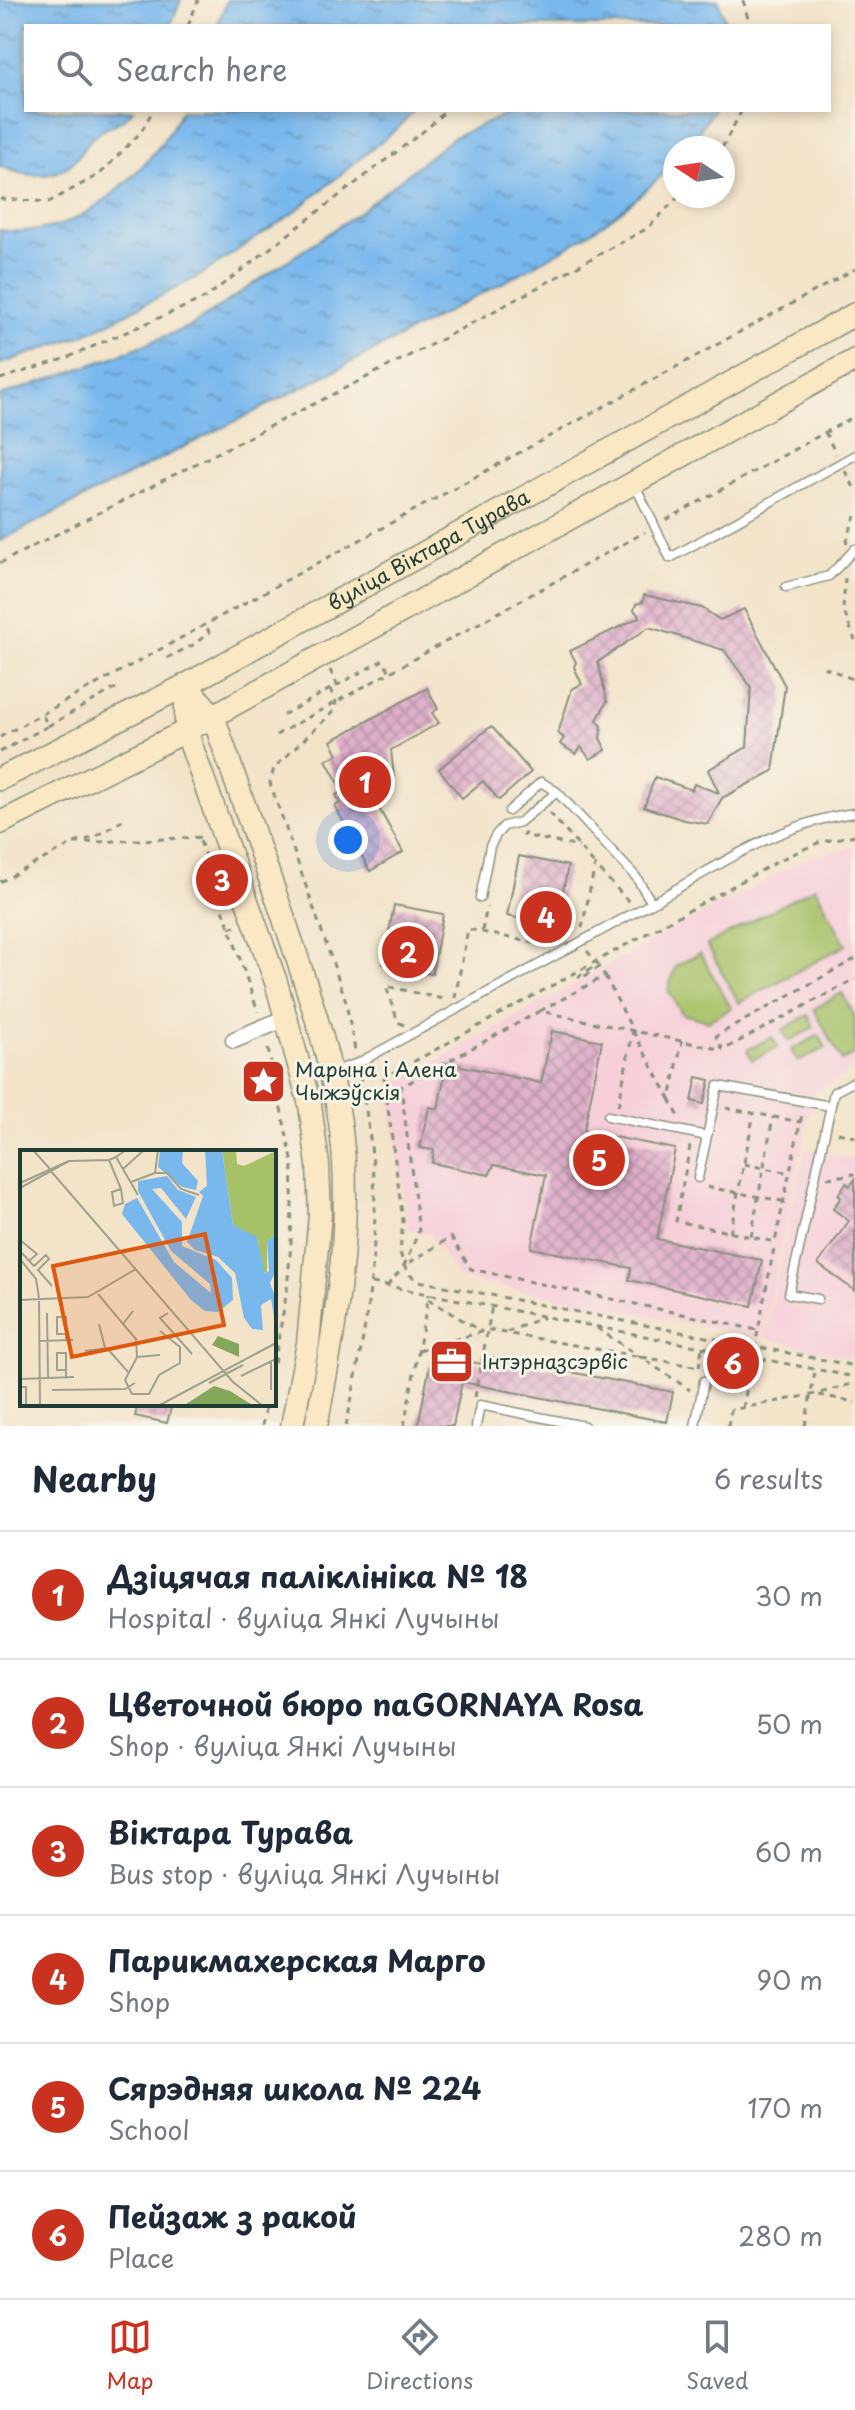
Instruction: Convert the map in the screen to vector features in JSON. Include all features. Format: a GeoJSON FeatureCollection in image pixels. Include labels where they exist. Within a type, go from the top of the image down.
{"type":"FeatureCollection","features":[{"type":"Feature","properties":{"kind":"main road","name":"вуліца Віктара Турава"},"geometry":{"type":"LineString","coordinates":[[0,779],[186,685],[855,314]]}},
{"type":"Feature","properties":{"kind":"main road","name":"вуліца Віктара Турава"},"geometry":{"type":"LineString","coordinates":[[0,823],[186,731],[855,360]]}},
{"type":"Feature","properties":{"kind":"main road"},"geometry":{"type":"LineString","coordinates":[[186,685],[213,716],[314,1007],[331,1072],[344,1162],[344,1219],[331,1347],[316,1426]]}},
{"type":"Feature","properties":{"kind":"main road"},"geometry":{"type":"LineString","coordinates":[[186,685],[186,731],[286,1018],[310,1105],[318,1165],[320,1215],[308,1343],[292,1426]]}},
{"type":"Feature","properties":{"kind":"main road"},"geometry":{"type":"LineString","coordinates":[[286,1018],[314,1007]]}},
{"type":"Feature","properties":{"kind":"street"},"geometry":{"type":"LineString","coordinates":[[234,1040],[286,1018]]}},
{"type":"Feature","properties":{"kind":"lane"},"geometry":{"type":"LineString","coordinates":[[634,482],[670,558],[855,455]]}},
{"type":"Feature","properties":{"kind":"lane"},"geometry":{"type":"LineString","coordinates":[[786,587],[829,576],[855,549]]}},
{"type":"Feature","properties":{"kind":"lane"},"geometry":{"type":"LineString","coordinates":[[509,811],[541,782],[557,792],[636,877],[652,903]]}},
{"type":"Feature","properties":{"kind":"lane"},"geometry":{"type":"LineString","coordinates":[[480,898],[490,846],[496,835],[504,826],[520,822],[557,792]]}},
{"type":"Feature","properties":{"kind":"lane"},"geometry":{"type":"LineString","coordinates":[[331,1072],[358,1063],[766,839],[814,819],[855,813]]}},
{"type":"Feature","properties":{"kind":"lane"},"geometry":{"type":"LineString","coordinates":[[818,1299],[789,1294],[834,1092],[855,1081]]}},
{"type":"Feature","properties":{"kind":"lane"},"geometry":{"type":"LineString","coordinates":[[698,1181],[718,1086],[831,1106]]}},
{"type":"Feature","properties":{"kind":"lane"},"geometry":{"type":"LineString","coordinates":[[612,1116],[707,1136]]}},
{"type":"Feature","properties":{"kind":"lane"},"geometry":{"type":"LineString","coordinates":[[695,1426],[704,1381]]}},
{"type":"Feature","properties":{"kind":"lane"},"geometry":{"type":"LineString","coordinates":[[476,1426],[480,1405],[584,1426]]}},
{"type":"Feature","properties":{"kind":"path"},"geometry":{"type":"LineString","coordinates":[[189,24],[198,0]]}},
{"type":"Feature","properties":{"kind":"path"},"geometry":{"type":"LineString","coordinates":[[743,0],[749,24]]}},
{"type":"Feature","properties":{"kind":"path"},"geometry":{"type":"LineString","coordinates":[[0,199],[49,202],[100,174],[141,132],[152,112]]}},
{"type":"Feature","properties":{"kind":"path"},"geometry":{"type":"LineString","coordinates":[[0,379],[64,359],[205,298],[429,127],[444,112]]}},
{"type":"Feature","properties":{"kind":"path"},"geometry":{"type":"LineString","coordinates":[[728,136],[741,112]]}},
{"type":"Feature","properties":{"kind":"path"},"geometry":{"type":"LineString","coordinates":[[0,563],[458,331],[648,228],[667,208]]}},
{"type":"Feature","properties":{"kind":"path"},"geometry":{"type":"LineString","coordinates":[[0,737],[855,269]]}},
{"type":"Feature","properties":{"kind":"path"},"geometry":{"type":"LineString","coordinates":[[276,735],[855,416]]}},
{"type":"Feature","properties":{"kind":"path"},"geometry":{"type":"LineString","coordinates":[[855,516],[846,538],[843,609],[855,640]]}},
{"type":"Feature","properties":{"kind":"path"},"geometry":{"type":"LineString","coordinates":[[167,658],[195,644],[209,632],[206,625]]}},
{"type":"Feature","properties":{"kind":"path"},"geometry":{"type":"LineString","coordinates":[[283,715],[383,660],[390,672]]}},
{"type":"Feature","properties":{"kind":"path"},"geometry":{"type":"LineString","coordinates":[[824,667],[855,680]]}},
{"type":"Feature","properties":{"kind":"path"},"geometry":{"type":"LineString","coordinates":[[0,752],[116,688]]}},
{"type":"Feature","properties":{"kind":"path"},"geometry":{"type":"LineString","coordinates":[[330,689],[336,702]]}},
{"type":"Feature","properties":{"kind":"path"},"geometry":{"type":"LineString","coordinates":[[41,714],[48,726]]}},
{"type":"Feature","properties":{"kind":"path"},"geometry":{"type":"LineString","coordinates":[[541,820],[550,813],[595,865]]}},
{"type":"Feature","properties":{"kind":"path"},"geometry":{"type":"LineString","coordinates":[[0,882],[74,843],[95,837],[125,819]]}},
{"type":"Feature","properties":{"kind":"path"},"geometry":{"type":"LineString","coordinates":[[532,827],[523,835],[579,847]]}},
{"type":"Feature","properties":{"kind":"path"},"geometry":{"type":"LineString","coordinates":[[855,835],[820,842],[784,858],[384,1078],[403,1221],[400,1252],[404,1266],[419,1281],[855,1366]]}},
{"type":"Feature","properties":{"kind":"path"},"geometry":{"type":"LineString","coordinates":[[74,843],[200,839],[260,1015]]}},
{"type":"Feature","properties":{"kind":"path"},"geometry":{"type":"LineString","coordinates":[[855,959],[716,1036],[723,1050],[855,979]]}},
{"type":"Feature","properties":{"kind":"path"},"geometry":{"type":"LineString","coordinates":[[605,976],[691,1141],[676,1221],[775,1242]]}},
{"type":"Feature","properties":{"kind":"path"},"geometry":{"type":"LineString","coordinates":[[387,1286],[404,1266],[419,1231],[401,1087],[540,1011]]}},
{"type":"Feature","properties":{"kind":"path"},"geometry":{"type":"LineString","coordinates":[[612,1116],[633,1031]]}},
{"type":"Feature","properties":{"kind":"path"},"geometry":{"type":"LineString","coordinates":[[670,1099],[682,1041]]}},
{"type":"Feature","properties":{"kind":"path"},"geometry":{"type":"LineString","coordinates":[[268,1049],[293,1164],[291,1244],[276,1351]]}},
{"type":"Feature","properties":{"kind":"path"},"geometry":{"type":"LineString","coordinates":[[743,1408],[805,1102]]}},
{"type":"Feature","properties":{"kind":"path"},"geometry":{"type":"LineString","coordinates":[[714,1106],[801,1122]]}},
{"type":"Feature","properties":{"kind":"path"},"geometry":{"type":"LineString","coordinates":[[730,1233],[754,1113]]}},
{"type":"Feature","properties":{"kind":"path"},"geometry":{"type":"LineString","coordinates":[[751,1237],[773,1117]]}},
{"type":"Feature","properties":{"kind":"path"},"geometry":{"type":"LineString","coordinates":[[834,1133],[855,1137]]}},
{"type":"Feature","properties":{"kind":"path"},"geometry":{"type":"LineString","coordinates":[[744,1164],[790,1173]]}},
{"type":"Feature","properties":{"kind":"path"},"geometry":{"type":"LineString","coordinates":[[828,1166],[826,1179],[855,1174]]}},
{"type":"Feature","properties":{"kind":"path"},"geometry":{"type":"LineString","coordinates":[[698,1181],[738,1193],[784,1201]]}},
{"type":"Feature","properties":{"kind":"path"},"geometry":{"type":"LineString","coordinates":[[404,1266],[451,1237],[471,1269],[757,1330]]}},
{"type":"Feature","properties":{"kind":"path"},"geometry":{"type":"LineString","coordinates":[[371,1283],[855,1380]]}},
{"type":"Feature","properties":{"kind":"path"},"geometry":{"type":"LineString","coordinates":[[429,1297],[482,1332]]}},
{"type":"Feature","properties":{"kind":"path"},"geometry":{"type":"LineString","coordinates":[[404,1426],[429,1297]]}},
{"type":"Feature","properties":{"kind":"path"},"geometry":{"type":"LineString","coordinates":[[474,1399],[492,1306]]}},
{"type":"Feature","properties":{"kind":"path"},"geometry":{"type":"LineString","coordinates":[[505,1333],[544,1317]]}},
{"type":"Feature","properties":{"kind":"path"},"geometry":{"type":"LineString","coordinates":[[595,1327],[694,1392]]}},
{"type":"Feature","properties":{"kind":"path"},"geometry":{"type":"LineString","coordinates":[[419,1350],[488,1330],[699,1367]]}},
{"type":"Feature","properties":{"kind":"path"},"geometry":{"type":"LineString","coordinates":[[805,1426],[814,1395],[816,1370]]}},
{"type":"Feature","properties":{"kind":"path"},"geometry":{"type":"LineString","coordinates":[[728,1426],[731,1410],[814,1395],[855,1380]]}},
{"type":"Feature","properties":{"kind":"path"},"geometry":{"type":"LineString","coordinates":[[814,1395],[855,1402]]}},
{"type":"Feature","properties":{"kind":"path"},"geometry":{"type":"LineString","coordinates":[[262,1426],[266,1406]]}},
{"type":"Feature","properties":{"kind":"shaded area"},"geometry":{"type":"Polygon","coordinates":[[[855,846],[855,1070],[814,1092],[762,1338],[458,1278],[429,1234],[408,1229],[389,1087],[810,857],[855,846]]]}},
{"type":"Feature","properties":{"kind":"shaded area"},"geometry":{"type":"Polygon","coordinates":[[[805,1149],[855,1159],[855,1358],[764,1338],[805,1149]]]}},
{"type":"Feature","properties":{"kind":"green space"},"geometry":{"type":"Polygon","coordinates":[[[815,887],[846,945],[739,1003],[707,945],[815,887]]]}},
{"type":"Feature","properties":{"kind":"green space"},"geometry":{"type":"Polygon","coordinates":[[[700,953],[731,1008],[708,1021],[682,1014],[668,990],[676,966],[700,953]]]}},
{"type":"Feature","properties":{"kind":"green space"},"geometry":{"type":"Polygon","coordinates":[[[842,993],[855,1017],[855,1054],[842,1061],[814,1009],[842,993]]]}},
{"type":"Feature","properties":{"kind":"green space"},"geometry":{"type":"Polygon","coordinates":[[[808,1015],[814,1027],[789,1041],[782,1030],[808,1015]]]}},
{"type":"Feature","properties":{"kind":"green space"},"geometry":{"type":"Polygon","coordinates":[[[819,1035],[826,1048],[798,1062],[791,1050],[819,1035]]]}},
{"type":"Feature","properties":{"kind":"green space"},"geometry":{"type":"Polygon","coordinates":[[[772,1037],[778,1047],[752,1060],[747,1050],[772,1037]]]}},
{"type":"Feature","properties":{"kind":"water"},"geometry":{"type":"Polygon","coordinates":[[[0,0],[181,0],[171,24],[24,24],[24,112],[131,112],[93,137],[64,169],[37,175],[0,166],[0,0]]]}},
{"type":"Feature","properties":{"kind":"water"},"geometry":{"type":"Polygon","coordinates":[[[227,0],[718,0],[726,24],[505,24],[218,24],[227,0]]]}},
{"type":"Feature","properties":{"kind":"water"},"geometry":{"type":"Polygon","coordinates":[[[180,112],[413,112],[292,214],[196,278],[86,334],[0,364],[0,230],[26,231],[52,227],[84,214],[134,175],[173,126],[180,112]]]}},
{"type":"Feature","properties":{"kind":"water"},"geometry":{"type":"Polygon","coordinates":[[[513,112],[712,112],[695,136],[663,136],[663,173],[623,209],[564,249],[383,346],[0,541],[0,396],[114,357],[193,325],[358,213],[455,136],[513,112]]]}},
{"type":"Feature","properties":{"kind":"building"},"geometry":{"type":"Polygon","coordinates":[[[644,595],[702,608],[720,620],[744,609],[785,686],[773,771],[722,798],[708,824],[644,807],[655,777],[692,790],[694,784],[719,793],[708,770],[747,747],[751,687],[724,650],[649,627],[598,662],[607,701],[597,720],[602,726],[600,738],[606,750],[590,759],[581,747],[576,754],[560,744],[564,738],[558,733],[572,689],[582,684],[570,651],[640,617],[634,610],[636,604],[643,602],[644,595]]]}},
{"type":"Feature","properties":{"kind":"building"},"geometry":{"type":"Polygon","coordinates":[[[427,688],[438,709],[432,713],[439,723],[391,750],[394,777],[375,801],[403,852],[370,871],[335,806],[340,803],[336,795],[343,791],[326,760],[338,754],[331,741],[427,688]]]}},
{"type":"Feature","properties":{"kind":"building"},"geometry":{"type":"Polygon","coordinates":[[[490,727],[531,772],[499,800],[483,781],[462,798],[439,769],[490,727]]]}},
{"type":"Feature","properties":{"kind":"building"},"geometry":{"type":"Polygon","coordinates":[[[519,856],[568,866],[556,926],[507,916],[519,856]]]}},
{"type":"Feature","properties":{"kind":"building"},"geometry":{"type":"Polygon","coordinates":[[[394,905],[443,914],[432,974],[383,964],[394,905]]]}},
{"type":"Feature","properties":{"kind":"building"},"geometry":{"type":"Polygon","coordinates":[[[552,1031],[602,1041],[584,1131],[675,1149],[657,1239],[762,1260],[752,1306],[629,1280],[631,1268],[531,1248],[546,1175],[494,1165],[489,1175],[432,1163],[434,1150],[420,1148],[429,1107],[438,1109],[447,1063],[541,1083],[552,1031]]]}},
{"type":"Feature","properties":{"kind":"building"},"geometry":{"type":"Polygon","coordinates":[[[697,1077],[710,1080],[704,1104],[692,1101],[697,1077]]]}},
{"type":"Feature","properties":{"kind":"building"},"geometry":{"type":"Polygon","coordinates":[[[855,1179],[855,1291],[818,1264],[849,1221],[833,1209],[846,1183],[850,1186],[855,1179]]]}},
{"type":"Feature","properties":{"kind":"building"},"geometry":{"type":"Polygon","coordinates":[[[710,1353],[747,1360],[742,1385],[710,1378],[706,1374],[710,1353]]]}},
{"type":"Feature","properties":{"kind":"building"},"geometry":{"type":"Polygon","coordinates":[[[432,1354],[487,1365],[488,1356],[673,1392],[667,1422],[462,1382],[453,1426],[418,1426],[432,1354]]]}},
{"type":"Feature","properties":{"kind":"building"},"geometry":{"type":"Polygon","coordinates":[[[138,1406],[171,1406],[167,1423],[135,1416],[138,1406]]]}},
{"type":"Feature","properties":{"kind":"place","name":"Дзіцячая паліклініка № 18"},"geometry":{"type":"Point","coordinates":[365,782]}},
{"type":"Feature","properties":{"kind":"place","name":"Віктара Турава"},"geometry":{"type":"Point","coordinates":[222,880]}},
{"type":"Feature","properties":{"kind":"place","name":"Парикмахерская Марго"},"geometry":{"type":"Point","coordinates":[546,917]}},
{"type":"Feature","properties":{"kind":"place","name":"Цветочной бюро naGORNAYA Rosa"},"geometry":{"type":"Point","coordinates":[408,952]}},
{"type":"Feature","properties":{"kind":"place","name":"Марына і Алена Чыжэўскія"},"geometry":{"type":"Point","coordinates":[264,1081]}},
{"type":"Feature","properties":{"kind":"place","name":"Сярэдняя школа № 224"},"geometry":{"type":"Point","coordinates":[599,1160]}},
{"type":"Feature","properties":{"kind":"place","name":"Інтэрназсэрвіс"},"geometry":{"type":"Point","coordinates":[451,1362]}},
{"type":"Feature","properties":{"kind":"place","name":"Пейзаж з ракой"},"geometry":{"type":"Point","coordinates":[733,1363]}}]}
